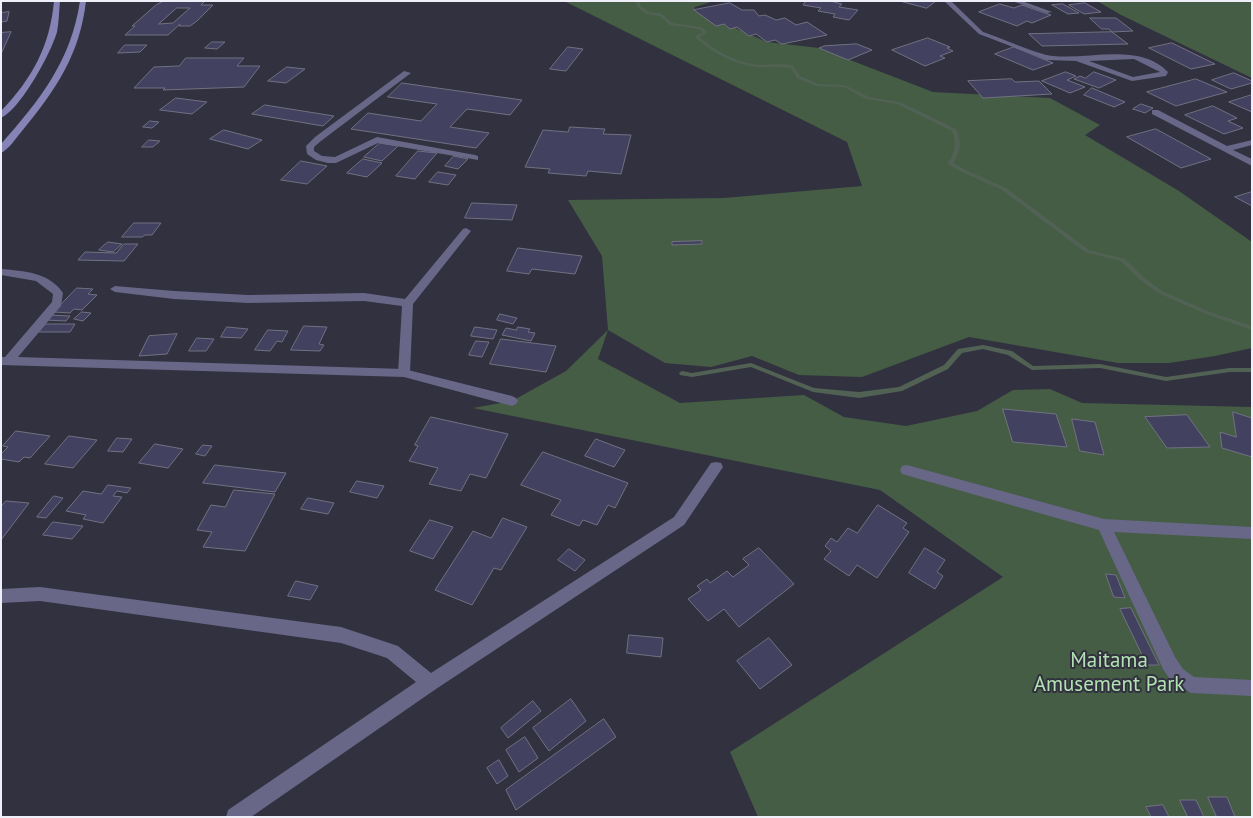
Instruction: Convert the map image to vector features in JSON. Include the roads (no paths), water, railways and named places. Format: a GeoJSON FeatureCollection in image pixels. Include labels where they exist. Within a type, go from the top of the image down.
{"type":"FeatureCollection","features":[{"type":"Feature","properties":{"kind":"street"},"geometry":{"type":"LineString","coordinates":[[1,116],[26,85],[45,55],[54,31],[57,1]]}},
{"type":"Feature","properties":{"kind":"street"},"geometry":{"type":"LineString","coordinates":[[1,150],[23,125],[66,64],[75,46],[83,1]]}},
{"type":"Feature","properties":{"kind":"street"},"geometry":{"type":"LineString","coordinates":[[947,1],[981,33],[1050,58],[1135,57],[1164,72],[1163,74],[1132,79],[1077,59]]}},
{"type":"Feature","properties":{"kind":"street"},"geometry":{"type":"LineString","coordinates":[[1015,1],[1049,12]]}},
{"type":"Feature","properties":{"kind":"street"},"geometry":{"type":"LineString","coordinates":[[407,73],[310,146],[310,152],[320,158],[339,160],[352,155],[368,142],[377,140],[475,158]]}},
{"type":"Feature","properties":{"kind":"street"},"geometry":{"type":"LineString","coordinates":[[1155,112],[1252,163]]}},
{"type":"Feature","properties":{"kind":"street"},"geometry":{"type":"LineString","coordinates":[[1226,149],[1252,142]]}},
{"type":"Feature","properties":{"kind":"street"},"geometry":{"type":"LineString","coordinates":[[404,372],[408,303],[466,231]]}},
{"type":"Feature","properties":{"kind":"street"},"geometry":{"type":"LineString","coordinates":[[1,272],[31,275],[53,286],[58,294],[57,303],[5,361]]}},
{"type":"Feature","properties":{"kind":"street"},"geometry":{"type":"LineString","coordinates":[[115,289],[174,295],[248,298],[364,297],[408,303]]}},
{"type":"Feature","properties":{"kind":"street"},"geometry":{"type":"LineString","coordinates":[[5,361],[404,372],[512,401]]}},
{"type":"Feature","properties":{"kind":"street"},"geometry":{"type":"LineString","coordinates":[[235,817],[430,683],[679,521],[716,467]]}},
{"type":"Feature","properties":{"kind":"street"},"geometry":{"type":"LineString","coordinates":[[907,470],[1104,525],[1252,534]]}},
{"type":"Feature","properties":{"kind":"street"},"geometry":{"type":"LineString","coordinates":[[1104,525],[1169,663],[1177,675],[1191,685],[1252,688]]}},
{"type":"Feature","properties":{"kind":"street"},"geometry":{"type":"LineString","coordinates":[[1,596],[40,594],[341,635],[392,652],[430,683]]}},
{"type":"Feature","properties":{"kind":"waterway"},"geometry":{"type":"LineString","coordinates":[[638,1],[638,6],[648,13],[661,15],[671,24],[700,28],[705,32],[697,37],[718,53],[734,60],[751,65],[792,67],[798,77],[817,85],[845,86],[868,98],[898,103],[954,130],[958,147],[950,163],[1004,189],[1087,251],[1123,260],[1141,278],[1160,292],[1208,313],[1252,328]]}},
{"type":"Feature","properties":{"kind":"waterway"},"geometry":{"type":"LineString","coordinates":[[682,373],[692,375],[751,365],[813,390],[859,395],[900,389],[946,367],[960,351],[983,347],[1010,353],[1032,368],[1100,366],[1166,379],[1230,370],[1252,370]]}},
{"type":"Feature","properties":{"kind":"park label","name":"Maitama Amusement Park"},"geometry":{"type":"Point","coordinates":[1109,673]}}]}
